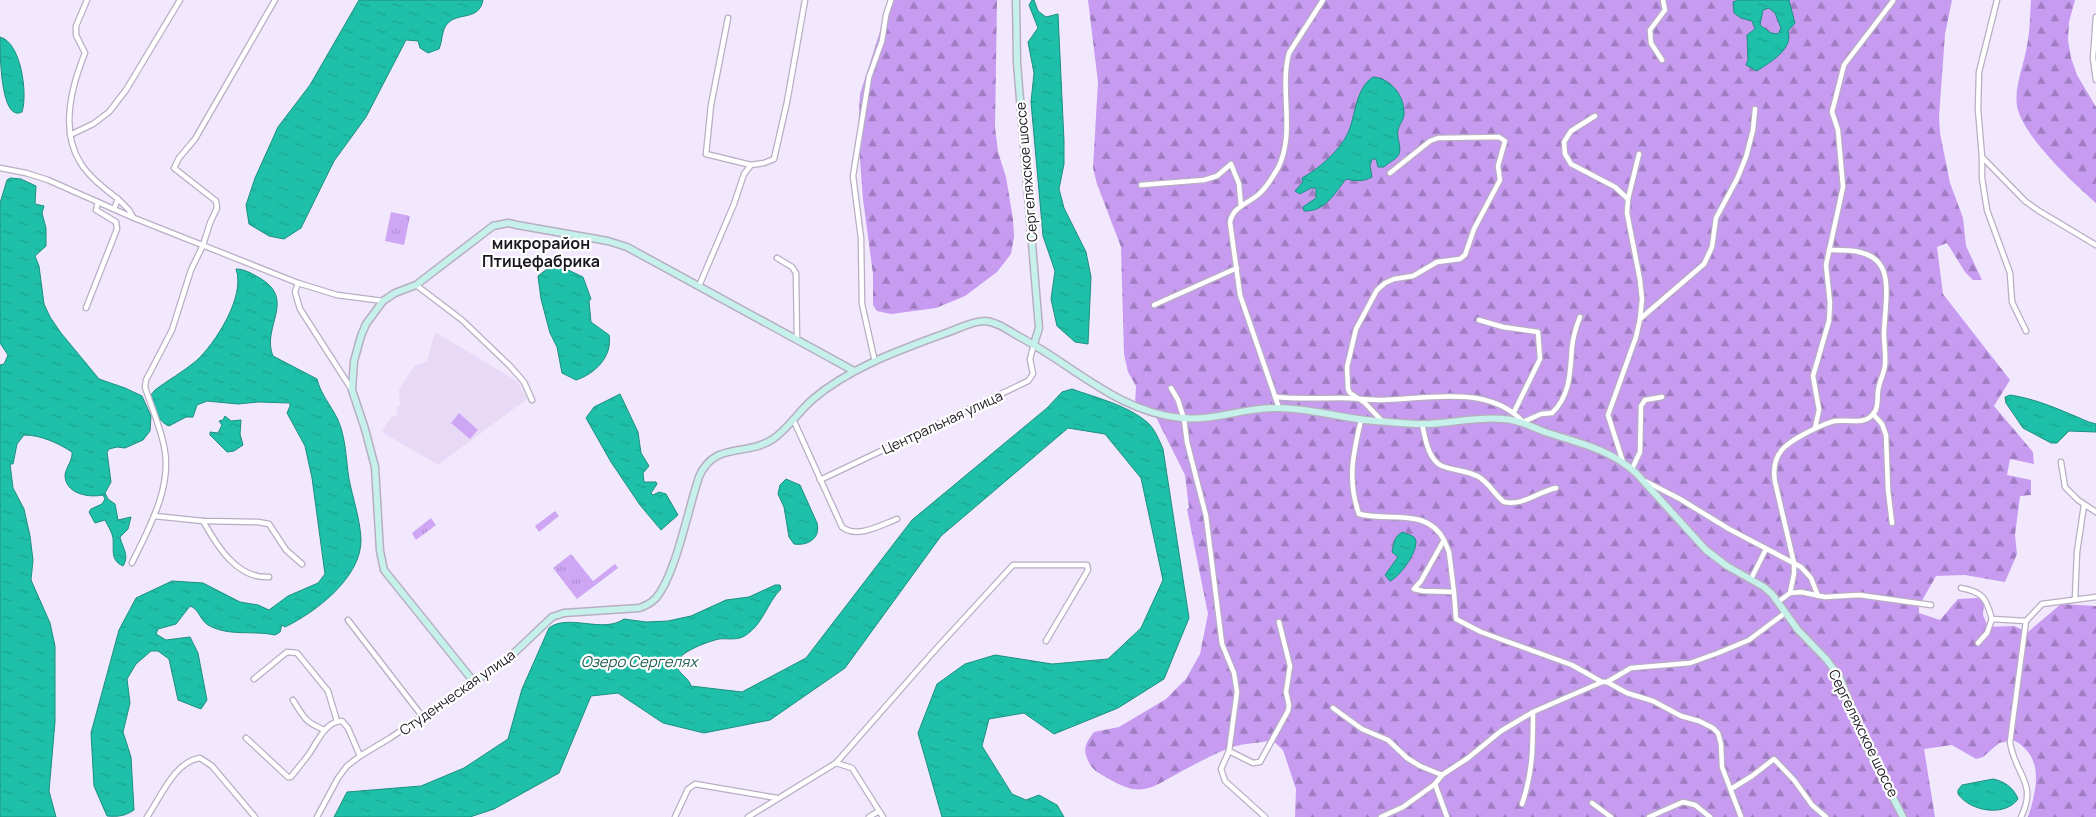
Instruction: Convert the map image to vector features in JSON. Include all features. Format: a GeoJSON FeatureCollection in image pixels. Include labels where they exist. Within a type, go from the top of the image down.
{"type":"FeatureCollection","features":[{"type":"Feature","properties":{"kind":"street"},"geometry":{"type":"LineString","coordinates":[[87,0],[76,26],[76,35],[85,53],[75,85],[69,122],[70,135],[84,168],[129,210],[134,218]]}},
{"type":"Feature","properties":{"kind":"street"},"geometry":{"type":"LineString","coordinates":[[70,135],[93,124],[110,112],[126,90],[180,0]]}},
{"type":"Feature","properties":{"kind":"street"},"geometry":{"type":"LineString","coordinates":[[132,563],[154,516],[164,483],[166,464],[160,431],[144,387],[172,330],[191,270],[217,208],[216,201],[174,168],[179,158],[195,139],[275,0]]}},
{"type":"Feature","properties":{"kind":"street"},"geometry":{"type":"LineString","coordinates":[[728,18],[711,105],[706,154],[751,165],[764,163],[774,159],[786,109],[805,0]]}},
{"type":"Feature","properties":{"kind":"street"},"geometry":{"type":"LineString","coordinates":[[874,362],[862,304],[861,246],[852,176],[869,77],[882,41],[891,0]]}},
{"type":"Feature","properties":{"kind":"street","name":"Сергеляхское шоссе"},"geometry":{"type":"LineString","coordinates":[[1016,0],[1017,63],[1038,328],[1034,344]]}},
{"type":"Feature","properties":{"kind":"street"},"geometry":{"type":"LineString","coordinates":[[1278,408],[1240,295],[1230,222],[1233,214],[1241,206],[1262,192],[1278,168],[1286,147],[1286,62],[1289,53],[1323,0]]}},
{"type":"Feature","properties":{"kind":"street"},"geometry":{"type":"LineString","coordinates":[[1662,60],[1650,43],[1650,30],[1665,10],[1663,0]]}},
{"type":"Feature","properties":{"kind":"street"},"geometry":{"type":"LineString","coordinates":[[1997,0],[1979,72],[1978,109],[1982,178],[1987,210],[2010,273],[2012,302],[2026,331]]}},
{"type":"Feature","properties":{"kind":"street"},"geometry":{"type":"LineString","coordinates":[[1815,428],[1819,410],[1813,376],[1829,321],[1830,303],[1826,265],[1843,187],[1838,130],[1832,112],[1844,65],[1893,1]]}},
{"type":"Feature","properties":{"kind":"street"},"geometry":{"type":"LineString","coordinates":[[2096,18],[2093,58],[2096,80]]}},
{"type":"Feature","properties":{"kind":"street"},"geometry":{"type":"LineString","coordinates":[[1640,318],[1704,264],[1712,247],[1716,218],[1737,179],[1746,156],[1753,130],[1755,109]]}},
{"type":"Feature","properties":{"kind":"street"},"geometry":{"type":"LineString","coordinates":[[1594,116],[1571,131],[1564,142],[1565,154],[1571,164],[1615,188],[1628,199]]}},
{"type":"Feature","properties":{"kind":"street"},"geometry":{"type":"LineString","coordinates":[[1382,422],[1365,403],[1350,393],[1348,388],[1347,367],[1356,329],[1376,290],[1385,283],[1394,279],[1413,276],[1437,262],[1460,259],[1465,255],[1474,228],[1500,180],[1498,166],[1505,141],[1499,137],[1438,138],[1430,141],[1390,173]]}},
{"type":"Feature","properties":{"kind":"street"},"geometry":{"type":"LineString","coordinates":[[1623,462],[1608,415],[1636,337],[1640,318],[1642,299],[1636,254],[1627,213],[1628,199],[1640,154]]}},
{"type":"Feature","properties":{"kind":"street"},"geometry":{"type":"LineString","coordinates":[[1982,157],[2025,201],[2096,245]]}},
{"type":"Feature","properties":{"kind":"street"},"geometry":{"type":"LineString","coordinates":[[1140,185],[1204,180],[1217,176],[1231,164],[1239,184],[1241,206]]}},
{"type":"Feature","properties":{"kind":"street"},"geometry":{"type":"LineString","coordinates":[[699,286],[734,204],[744,174],[751,165]]}},
{"type":"Feature","properties":{"kind":"street"},"geometry":{"type":"LineString","coordinates":[[0,168],[48,180],[134,218],[298,283],[337,295],[383,301]]}},
{"type":"Feature","properties":{"kind":"street"},"geometry":{"type":"LineString","coordinates":[[114,209],[118,200]]}},
{"type":"Feature","properties":{"kind":"street"},"geometry":{"type":"LineString","coordinates":[[86,308],[117,229],[116,222],[96,210],[98,202]]}},
{"type":"Feature","properties":{"kind":"street"},"geometry":{"type":"LineString","coordinates":[[352,390],[354,360],[361,336],[366,324],[383,301],[396,293],[416,285],[493,226],[508,224],[608,241],[627,247],[854,371]]}},
{"type":"Feature","properties":{"kind":"street"},"geometry":{"type":"LineString","coordinates":[[1790,593],[1794,563],[1775,482],[1774,464],[1781,449],[1815,428],[1836,421],[1862,420],[1874,414],[1878,404],[1879,385],[1885,359],[1886,287],[1883,270],[1876,261],[1858,252],[1829,250]]}},
{"type":"Feature","properties":{"kind":"street"},"geometry":{"type":"LineString","coordinates":[[777,258],[795,270],[796,273],[797,339]]}},
{"type":"Feature","properties":{"kind":"street"},"geometry":{"type":"LineString","coordinates":[[1154,305],[1237,268]]}},
{"type":"Feature","properties":{"kind":"street"},"geometry":{"type":"LineString","coordinates":[[298,283],[295,292],[300,309],[352,390],[365,429],[374,467],[381,562],[384,570],[474,682]]}},
{"type":"Feature","properties":{"kind":"street"},"geometry":{"type":"LineString","coordinates":[[416,285],[462,320],[510,366],[524,382],[532,400]]}},
{"type":"Feature","properties":{"kind":"street"},"geometry":{"type":"LineString","coordinates":[[1275,397],[1380,400],[1466,398],[1482,400],[1514,412],[1523,422],[1541,414],[1552,413],[1566,393],[1572,362],[1574,331],[1580,317]]}},
{"type":"Feature","properties":{"kind":"street"},"geometry":{"type":"LineString","coordinates":[[1479,320],[1503,327],[1538,332],[1540,359],[1514,412]]}},
{"type":"Feature","properties":{"kind":"street","name":"Студенческая улица"},"geometry":{"type":"LineString","coordinates":[[316,817],[347,766],[512,655],[552,617],[564,613],[639,608],[648,605],[656,598],[673,563],[690,502],[702,468],[709,460],[723,453],[773,440],[813,399],[854,371],[973,323],[986,321],[999,325],[1034,344],[1106,391],[1135,407],[1160,416],[1184,419]]}},
{"type":"Feature","properties":{"kind":"street","name":"Центральная улица"},"geometry":{"type":"LineString","coordinates":[[820,480],[1028,381],[1033,374],[1030,359],[1034,344]]}},
{"type":"Feature","properties":{"kind":"street"},"geometry":{"type":"LineString","coordinates":[[1171,388],[1178,400],[1184,419],[1187,442],[1206,516],[1222,644],[1234,673],[1237,692],[1229,751],[1221,769],[1222,775],[1225,781],[1265,817]]}},
{"type":"Feature","properties":{"kind":"street"},"geometry":{"type":"LineString","coordinates":[[1632,469],[1640,452],[1641,406],[1645,400],[1662,397]]}},
{"type":"Feature","properties":{"kind":"street","name":"Сергеляхское шоссе"},"geometry":{"type":"LineString","coordinates":[[1184,419],[1217,418],[1278,408],[1361,420],[1422,424],[1501,418],[1523,422],[1546,432],[1600,449],[1623,462],[1644,480],[1706,550],[1727,566],[1764,587],[1778,602],[1798,630],[1828,660],[1840,678],[1851,701],[1868,749],[1903,817]]}},
{"type":"Feature","properties":{"kind":"street"},"geometry":{"type":"LineString","coordinates":[[1874,414],[1882,424],[1886,435],[1892,524]]}},
{"type":"Feature","properties":{"kind":"street"},"geometry":{"type":"LineString","coordinates":[[793,419],[842,527],[846,530],[862,532],[897,519]]}},
{"type":"Feature","properties":{"kind":"street"},"geometry":{"type":"LineString","coordinates":[[1361,420],[1351,471],[1359,514],[1423,520],[1440,532],[1449,552],[1456,619],[1481,632],[1572,665],[1627,693],[1660,704],[1681,716],[1699,721],[1713,728],[1718,734],[1721,744],[1722,767],[1741,817]]}},
{"type":"Feature","properties":{"kind":"street"},"geometry":{"type":"LineString","coordinates":[[1422,424],[1426,441],[1435,461],[1441,465],[1466,471],[1480,478],[1504,502],[1521,502],[1546,490],[1556,488]]}},
{"type":"Feature","properties":{"kind":"street"},"geometry":{"type":"LineString","coordinates":[[2061,462],[2064,486],[2084,505],[2096,512]]}},
{"type":"Feature","properties":{"kind":"street"},"geometry":{"type":"LineString","coordinates":[[1644,480],[1801,567],[1811,578],[1818,596]]}},
{"type":"Feature","properties":{"kind":"street"},"geometry":{"type":"LineString","coordinates":[[2074,599],[2077,552],[2084,505]]}},
{"type":"Feature","properties":{"kind":"street"},"geometry":{"type":"LineString","coordinates":[[154,516],[203,521],[269,524],[286,550],[302,564]]}},
{"type":"Feature","properties":{"kind":"street"},"geometry":{"type":"LineString","coordinates":[[203,521],[228,558],[242,571],[256,577],[269,577]]}},
{"type":"Feature","properties":{"kind":"street"},"geometry":{"type":"LineString","coordinates":[[1444,540],[1421,581],[1414,589],[1423,592],[1454,592]]}},
{"type":"Feature","properties":{"kind":"street"},"geometry":{"type":"LineString","coordinates":[[1751,579],[1766,549]]}},
{"type":"Feature","properties":{"kind":"street"},"geometry":{"type":"LineString","coordinates":[[748,817],[836,762],[936,648],[1013,565],[1087,565],[1088,570],[1046,641]]}},
{"type":"Feature","properties":{"kind":"street"},"geometry":{"type":"LineString","coordinates":[[1961,588],[1974,590],[1983,596],[1988,606],[1992,619],[1987,633],[1978,643]]}},
{"type":"Feature","properties":{"kind":"street"},"geometry":{"type":"LineString","coordinates":[[1778,602],[1790,593],[1801,592],[1818,596],[1858,595],[1931,605]]}},
{"type":"Feature","properties":{"kind":"street"},"geometry":{"type":"LineString","coordinates":[[2021,817],[2027,805],[2028,788],[2014,758],[2010,742],[2026,621],[2042,604],[2096,597]]}},
{"type":"Feature","properties":{"kind":"street"},"geometry":{"type":"LineString","coordinates":[[1381,817],[1403,807],[1501,731],[1533,712],[1605,682],[1631,668],[1690,663],[1718,653],[1749,640],[1785,613]]}},
{"type":"Feature","properties":{"kind":"street"},"geometry":{"type":"LineString","coordinates":[[1992,619],[2026,621]]}},
{"type":"Feature","properties":{"kind":"street"},"geometry":{"type":"LineString","coordinates":[[348,620],[422,716]]}},
{"type":"Feature","properties":{"kind":"street"},"geometry":{"type":"LineString","coordinates":[[1229,751],[1253,763],[1260,762],[1288,710],[1289,705],[1286,692],[1290,666],[1279,622]]}},
{"type":"Feature","properties":{"kind":"street"},"geometry":{"type":"LineString","coordinates":[[254,679],[287,652],[297,653],[328,691],[338,721]]}},
{"type":"Feature","properties":{"kind":"street"},"geometry":{"type":"LineString","coordinates":[[293,700],[305,720],[311,725],[325,730]]}},
{"type":"Feature","properties":{"kind":"street"},"geometry":{"type":"LineString","coordinates":[[1333,708],[1362,729],[1388,740],[1407,758],[1420,766],[1442,775]]}},
{"type":"Feature","properties":{"kind":"street"},"geometry":{"type":"LineString","coordinates":[[1522,804],[1530,782],[1532,766],[1533,712]]}},
{"type":"Feature","properties":{"kind":"street"},"geometry":{"type":"LineString","coordinates":[[246,738],[286,776],[291,777],[311,752],[325,730],[338,721]]}},
{"type":"Feature","properties":{"kind":"street"},"geometry":{"type":"LineString","coordinates":[[338,721],[342,721],[348,728],[360,756]]}},
{"type":"Feature","properties":{"kind":"street"},"geometry":{"type":"LineString","coordinates":[[148,817],[176,773],[191,759],[200,758],[212,766],[255,817]]}},
{"type":"Feature","properties":{"kind":"street"},"geometry":{"type":"LineString","coordinates":[[1731,789],[1774,759],[1812,805],[1826,817]]}},
{"type":"Feature","properties":{"kind":"street"},"geometry":{"type":"LineString","coordinates":[[836,762],[852,768],[884,817]]}},
{"type":"Feature","properties":{"kind":"street"},"geometry":{"type":"LineString","coordinates":[[675,817],[688,789],[695,784],[777,798]]}},
{"type":"Feature","properties":{"kind":"street"},"geometry":{"type":"LineString","coordinates":[[1435,784],[1447,817]]}},
{"type":"Feature","properties":{"kind":"street"},"geometry":{"type":"LineString","coordinates":[[1649,817],[1683,802],[1695,806],[1710,817]]}},
{"type":"Feature","properties":{"kind":"street"},"geometry":{"type":"LineString","coordinates":[[1592,803],[1611,817]]}},
{"type":"Feature","properties":{"kind":"street"},"geometry":{"type":"LineString","coordinates":[[869,817],[879,811]]}},
{"type":"Feature","properties":{"kind":"shaded area"},"geometry":{"type":"Polygon","coordinates":[[[435,332],[517,381],[527,399],[438,465],[382,432],[391,417],[397,415],[397,407],[400,406],[399,389],[415,365],[427,362],[435,332]]]}},
{"type":"Feature","properties":{"kind":"green space"},"geometry":{"type":"Polygon","coordinates":[[[890,0],[997,0],[995,127],[998,152],[1006,177],[1014,237],[1011,254],[997,272],[965,296],[936,308],[891,314],[877,311],[873,305],[873,274],[863,199],[858,132],[860,94],[890,0]]]}},
{"type":"Feature","properties":{"kind":"green space"},"geometry":{"type":"Polygon","coordinates":[[[1088,0],[1952,0],[1945,34],[1939,117],[1940,133],[1950,183],[1963,218],[1966,246],[1982,280],[1973,280],[1965,272],[1947,243],[1937,247],[1943,294],[2010,380],[1994,406],[2033,452],[2034,464],[2010,459],[2007,475],[2031,480],[2031,495],[2020,496],[2015,535],[2017,554],[2005,582],[1965,575],[1936,576],[1919,606],[1919,613],[1940,620],[1958,599],[1978,598],[1984,602],[1983,615],[1988,627],[2014,626],[2028,632],[2061,604],[2096,606],[2096,817],[2028,817],[2034,796],[2036,774],[2030,755],[2013,740],[1999,743],[1983,757],[1976,759],[1952,745],[1924,749],[1935,817],[1295,817],[1296,789],[1283,750],[1272,740],[1232,747],[1210,756],[1147,789],[1121,785],[1095,770],[1088,761],[1085,752],[1086,745],[1094,732],[1119,727],[1166,699],[1186,679],[1200,654],[1208,614],[1187,509],[1189,508],[1185,475],[1154,413],[1135,405],[1136,386],[1128,372],[1124,354],[1121,247],[1097,184],[1093,168],[1098,82],[1088,0]]]}},
{"type":"Feature","properties":{"kind":"green space"},"geometry":{"type":"Polygon","coordinates":[[[2031,0],[2075,0],[2069,22],[2068,40],[2071,58],[2077,75],[2096,107],[2096,203],[2062,171],[2039,145],[2021,118],[2017,106],[2018,84],[2028,40],[2031,0]]]}},
{"type":"Feature","properties":{"kind":"green space"},"geometry":{"type":"Polygon","coordinates":[[[391,212],[410,216],[404,245],[385,241],[391,212]]]}},
{"type":"Feature","properties":{"kind":"green space"},"geometry":{"type":"Polygon","coordinates":[[[459,413],[478,430],[470,439],[451,423],[459,413]]]}},
{"type":"Feature","properties":{"kind":"green space"},"geometry":{"type":"Polygon","coordinates":[[[555,511],[559,516],[539,532],[535,526],[555,511]]]}},
{"type":"Feature","properties":{"kind":"green space"},"geometry":{"type":"Polygon","coordinates":[[[431,518],[436,525],[416,540],[412,533],[431,518]]]}},
{"type":"Feature","properties":{"kind":"green space"},"geometry":{"type":"Polygon","coordinates":[[[571,554],[593,581],[615,564],[618,568],[577,599],[553,568],[571,554]]]}},
{"type":"Feature","properties":{"kind":"water"},"geometry":{"type":"Polygon","coordinates":[[[359,0],[483,0],[481,7],[473,14],[448,23],[444,29],[439,49],[428,53],[420,48],[418,41],[406,40],[366,117],[334,161],[301,228],[284,239],[269,236],[249,224],[246,205],[255,178],[278,127],[310,85],[359,0]]]}},
{"type":"Feature","properties":{"kind":"water"},"geometry":{"type":"Polygon","coordinates":[[[1034,0],[1038,11],[1046,17],[1058,14],[1064,141],[1064,164],[1059,189],[1064,208],[1086,252],[1091,277],[1088,344],[1075,342],[1057,326],[1051,299],[1055,271],[1043,236],[1031,102],[1034,73],[1028,42],[1038,28],[1029,5],[1034,0]]]}},
{"type":"Feature","properties":{"kind":"water"},"geometry":{"type":"Polygon","coordinates":[[[1738,0],[1789,0],[1795,23],[1788,31],[1788,44],[1780,54],[1757,71],[1746,65],[1748,60],[1747,35],[1755,29],[1752,21],[1741,18],[1734,13],[1733,2],[1738,0]],[[1769,8],[1763,10],[1760,25],[1771,33],[1778,34],[1781,28],[1775,13],[1769,8]]]}},
{"type":"Feature","properties":{"kind":"water"},"geometry":{"type":"Polygon","coordinates":[[[0,37],[13,48],[18,58],[24,93],[22,112],[15,113],[9,107],[5,97],[1,70],[0,37]]]}},
{"type":"Feature","properties":{"kind":"water"},"geometry":{"type":"Polygon","coordinates":[[[1373,77],[1385,80],[1395,88],[1402,100],[1404,115],[1398,133],[1399,154],[1384,167],[1378,167],[1376,159],[1372,159],[1370,166],[1372,177],[1359,181],[1346,179],[1333,196],[1318,209],[1304,211],[1303,207],[1316,198],[1316,188],[1311,188],[1300,194],[1295,191],[1303,182],[1302,178],[1315,170],[1340,146],[1351,126],[1359,95],[1367,82],[1373,77]]]}},
{"type":"Feature","properties":{"kind":"water"},"geometry":{"type":"Polygon","coordinates":[[[10,178],[21,179],[36,186],[35,204],[44,206],[42,213],[46,228],[46,246],[35,256],[39,266],[44,304],[50,317],[99,379],[142,396],[151,416],[150,431],[143,440],[125,448],[109,449],[107,452],[111,482],[105,493],[108,499],[115,504],[118,520],[131,517],[128,529],[120,537],[126,555],[123,566],[114,558],[113,538],[105,520],[95,523],[89,512],[91,509],[102,504],[105,499],[103,495],[91,496],[79,493],[69,487],[66,481],[65,475],[72,452],[49,440],[37,436],[24,435],[17,444],[13,464],[10,464],[13,488],[24,509],[30,536],[33,560],[31,580],[50,623],[55,646],[55,722],[49,791],[56,817],[0,817],[0,365],[4,364],[8,355],[0,343],[0,203],[7,180],[10,178]]]}},
{"type":"Feature","properties":{"kind":"water"},"geometry":{"type":"Polygon","coordinates":[[[554,266],[564,268],[583,277],[591,299],[589,301],[591,322],[609,335],[610,343],[608,350],[601,363],[596,369],[576,380],[562,373],[557,347],[550,333],[541,299],[538,276],[554,266]]]}},
{"type":"Feature","properties":{"kind":"water"},"geometry":{"type":"Polygon","coordinates":[[[236,269],[250,273],[270,285],[276,294],[277,304],[271,334],[273,356],[317,379],[338,420],[341,427],[349,479],[359,524],[361,539],[359,553],[354,567],[346,580],[335,592],[310,612],[285,627],[282,625],[280,632],[275,635],[216,629],[205,623],[193,607],[190,606],[176,624],[158,629],[156,634],[166,640],[190,637],[198,653],[207,700],[201,709],[178,700],[169,659],[158,651],[151,651],[136,664],[127,679],[130,703],[123,732],[131,757],[134,810],[121,816],[107,816],[94,786],[91,733],[119,630],[136,598],[172,581],[203,583],[240,602],[258,605],[269,610],[288,596],[318,583],[325,574],[312,478],[305,446],[287,413],[290,403],[258,402],[238,404],[207,401],[197,405],[193,417],[186,417],[169,426],[159,418],[151,400],[150,396],[155,390],[196,361],[220,332],[237,292],[238,280],[236,269]]]}},
{"type":"Feature","properties":{"kind":"water","name":"Озеро Сергелях"},"geometry":{"type":"Polygon","coordinates":[[[1072,389],[1111,402],[1130,411],[1147,422],[1156,435],[1163,449],[1189,618],[1164,679],[1118,708],[1054,734],[1024,713],[989,719],[982,746],[1012,794],[1026,800],[1039,795],[1057,805],[1064,817],[942,817],[918,733],[937,684],[965,664],[995,655],[1052,664],[1108,659],[1141,628],[1163,580],[1141,478],[1105,434],[1068,428],[941,536],[845,668],[770,720],[704,733],[663,723],[618,693],[591,696],[559,773],[494,809],[470,817],[334,817],[347,792],[421,786],[464,768],[508,739],[522,689],[549,628],[557,624],[566,622],[606,625],[624,619],[646,622],[668,621],[691,616],[726,600],[749,597],[775,585],[780,585],[781,589],[757,625],[746,635],[740,638],[719,639],[688,651],[678,660],[678,667],[691,686],[742,692],[806,658],[912,520],[1047,408],[1062,392],[1072,389]]]}},
{"type":"Feature","properties":{"kind":"water"},"geometry":{"type":"Polygon","coordinates":[[[620,394],[638,432],[641,453],[649,466],[643,473],[644,482],[656,482],[657,484],[651,493],[653,495],[659,492],[666,494],[678,515],[661,530],[640,505],[611,462],[586,418],[594,407],[620,394]]]}},
{"type":"Feature","properties":{"kind":"water"},"geometry":{"type":"Polygon","coordinates":[[[2010,395],[2056,408],[2096,424],[2096,432],[2069,431],[2057,443],[2051,443],[2023,428],[2006,403],[2005,397],[2010,395]]]}},
{"type":"Feature","properties":{"kind":"water"},"geometry":{"type":"Polygon","coordinates":[[[225,416],[231,421],[241,420],[240,434],[243,445],[234,451],[227,452],[210,435],[210,432],[218,433],[222,425],[219,421],[223,420],[225,416]]]}},
{"type":"Feature","properties":{"kind":"water"},"geometry":{"type":"Polygon","coordinates":[[[786,479],[800,485],[817,523],[818,529],[815,537],[804,544],[794,544],[789,537],[784,507],[778,494],[780,485],[786,479]]]}},
{"type":"Feature","properties":{"kind":"water"},"geometry":{"type":"Polygon","coordinates":[[[1403,532],[1414,537],[1416,541],[1415,547],[1404,568],[1390,581],[1385,575],[1398,557],[1392,552],[1396,538],[1403,532]]]}},
{"type":"Feature","properties":{"kind":"water"},"geometry":{"type":"Polygon","coordinates":[[[1993,779],[2005,783],[2014,792],[2018,799],[2012,805],[1997,810],[1988,810],[1971,805],[1958,794],[1958,790],[1962,785],[1993,779]]]}},
{"type":"Feature","properties":{"kind":"district","name":"микрорайон Птицефабрика"},"geometry":{"type":"Point","coordinates":[541,252]}}]}
